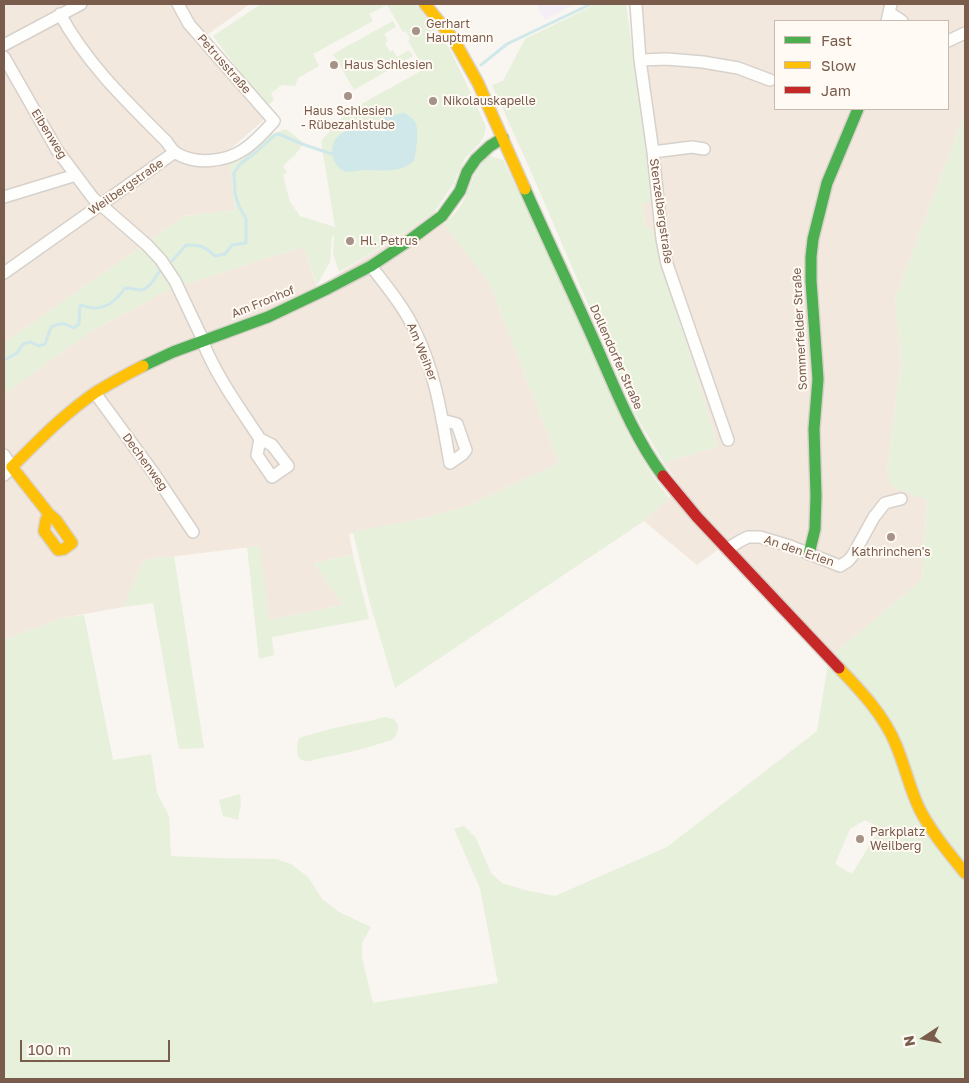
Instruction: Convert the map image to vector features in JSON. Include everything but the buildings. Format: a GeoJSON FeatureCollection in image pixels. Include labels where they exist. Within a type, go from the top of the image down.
{"type":"FeatureCollection","features":[{"type":"Feature","properties":{"kind":"street"},"geometry":{"type":"LineString","coordinates":[[4,45],[81,4]]}},
{"type":"Feature","properties":{"kind":"street","name":"Petrusstraße"},"geometry":{"type":"LineString","coordinates":[[175,152],[189,159],[208,160],[226,158],[243,150],[268,128],[274,120],[189,24],[178,4]]}},
{"type":"Feature","properties":{"kind":"street","name":"Dollendorfer Straße"},"geometry":{"type":"LineString","coordinates":[[425,4],[460,50],[478,83],[628,417],[656,467],[671,487],[848,677],[879,714],[889,728],[896,743],[921,811],[965,873]]}},
{"type":"Feature","properties":{"kind":"street","name":"Stenzelbergstraße"},"geometry":{"type":"LineString","coordinates":[[636,4],[640,60],[653,152],[662,239],[667,264],[728,440]]}},
{"type":"Feature","properties":{"kind":"street"},"geometry":{"type":"LineString","coordinates":[[889,13],[900,20]]}},
{"type":"Feature","properties":{"kind":"street","name":"Weilbergstraße"},"geometry":{"type":"LineString","coordinates":[[4,273],[175,152],[95,68],[70,33],[60,14]]}},
{"type":"Feature","properties":{"kind":"street"},"geometry":{"type":"LineString","coordinates":[[949,40],[965,33]]}},
{"type":"Feature","properties":{"kind":"street","name":"Eibenweg"},"geometry":{"type":"LineString","coordinates":[[4,58],[58,150],[93,198],[147,245],[161,260],[175,281],[203,340],[207,353],[224,385],[260,440]]}},
{"type":"Feature","properties":{"kind":"street"},"geometry":{"type":"LineString","coordinates":[[640,60],[667,59],[703,62],[738,68],[770,80]]}},
{"type":"Feature","properties":{"kind":"street","name":"Sommerfelder Straße"},"geometry":{"type":"LineString","coordinates":[[809,554],[815,528],[814,429],[818,379],[811,281],[812,248],[816,222],[827,183],[858,110]]}},
{"type":"Feature","properties":{"kind":"street","name":"Am Fronhof"},"geometry":{"type":"LineString","coordinates":[[8,471],[69,413],[95,393],[126,375],[173,352],[268,317],[371,266],[407,242],[442,216],[460,192],[467,172],[476,159],[490,146],[503,138]]}},
{"type":"Feature","properties":{"kind":"street"},"geometry":{"type":"LineString","coordinates":[[653,152],[692,147],[704,149]]}},
{"type":"Feature","properties":{"kind":"street"},"geometry":{"type":"LineString","coordinates":[[4,196],[76,175]]}},
{"type":"Feature","properties":{"kind":"street","name":"Am Weiher"},"geometry":{"type":"LineString","coordinates":[[371,266],[404,311],[416,332],[432,373],[442,420]]}},
{"type":"Feature","properties":{"kind":"street","name":"Dechenweg"},"geometry":{"type":"LineString","coordinates":[[95,393],[193,532]]}},
{"type":"Feature","properties":{"kind":"street"},"geometry":{"type":"LineString","coordinates":[[4,455],[8,471],[49,514]]}},
{"type":"Feature","properties":{"kind":"street","name":"An den Erlen"},"geometry":{"type":"LineString","coordinates":[[727,549],[748,538],[760,537],[774,540],[840,566],[853,555],[874,517],[885,504],[901,499]]}},
{"type":"Feature","properties":{"kind":"shaded area"},"geometry":{"type":"Polygon","coordinates":[[[4,4],[250,4],[200,40],[266,118],[228,151],[235,210],[185,216],[4,343],[4,4]]]}},
{"type":"Feature","properties":{"kind":"shaded area"},"geometry":{"type":"Polygon","coordinates":[[[536,4],[575,4],[545,20],[536,4]]]}},
{"type":"Feature","properties":{"kind":"shaded area"},"geometry":{"type":"Polygon","coordinates":[[[635,4],[965,4],[965,113],[895,299],[901,361],[887,472],[892,486],[927,500],[922,580],[829,658],[720,548],[697,565],[644,521],[669,498],[679,484],[664,463],[718,446],[659,253],[657,233],[646,227],[642,203],[653,201],[646,145],[658,144],[635,4]]]}},
{"type":"Feature","properties":{"kind":"shaded area"},"geometry":{"type":"Polygon","coordinates":[[[435,211],[489,282],[559,463],[470,505],[421,519],[349,534],[353,555],[314,563],[343,605],[269,620],[259,546],[144,560],[123,607],[62,618],[4,640],[4,394],[90,332],[172,288],[304,247],[317,287],[400,236],[435,211]]]}},
{"type":"Feature","properties":{"kind":"green space"},"geometry":{"type":"Polygon","coordinates":[[[261,4],[416,4],[449,48],[486,127],[480,143],[465,158],[454,183],[435,211],[400,236],[339,272],[333,254],[334,235],[332,236],[330,262],[317,285],[304,247],[172,288],[90,332],[4,394],[4,343],[185,216],[235,210],[229,163],[266,136],[286,129],[304,143],[283,166],[287,172],[283,175],[290,202],[300,216],[335,227],[321,141],[347,112],[424,69],[408,41],[410,39],[406,31],[403,32],[387,5],[369,14],[373,21],[313,54],[319,66],[298,78],[295,86],[282,85],[271,93],[274,100],[266,107],[213,36],[261,4]]]}},
{"type":"Feature","properties":{"kind":"green space"},"geometry":{"type":"Polygon","coordinates":[[[596,4],[626,4],[654,202],[642,203],[646,227],[657,233],[659,253],[718,446],[664,463],[635,414],[492,85],[503,81],[525,39],[596,4]]]}},
{"type":"Feature","properties":{"kind":"green space"},"geometry":{"type":"Polygon","coordinates":[[[393,21],[396,27],[384,34],[388,41],[385,43],[390,52],[393,50],[397,57],[409,50],[413,56],[354,90],[333,54],[393,21]]]}},
{"type":"Feature","properties":{"kind":"green space"},"geometry":{"type":"Polygon","coordinates":[[[965,113],[965,1079],[4,1079],[4,640],[62,618],[84,615],[113,760],[151,754],[157,793],[169,816],[171,856],[276,859],[291,864],[308,877],[322,899],[339,912],[371,927],[362,943],[362,958],[373,1003],[498,983],[480,888],[454,829],[464,826],[476,838],[491,873],[502,883],[555,896],[667,847],[817,731],[829,658],[922,580],[927,500],[891,486],[887,472],[901,361],[895,299],[965,113]],[[865,820],[850,829],[835,864],[852,874],[880,828],[865,820]]]}},
{"type":"Feature","properties":{"kind":"green space"},"geometry":{"type":"Polygon","coordinates":[[[490,156],[503,160],[545,246],[632,442],[669,498],[644,521],[395,688],[369,600],[353,532],[421,519],[470,505],[559,463],[489,282],[444,225],[460,207],[476,171],[490,156]]]}},
{"type":"Feature","properties":{"kind":"green space"},"geometry":{"type":"Polygon","coordinates":[[[260,546],[269,620],[343,605],[314,563],[353,555],[369,619],[272,637],[274,655],[259,659],[247,547],[260,546]]]}},
{"type":"Feature","properties":{"kind":"green space"},"geometry":{"type":"Polygon","coordinates":[[[174,556],[204,748],[179,749],[153,603],[123,607],[144,560],[174,556]]]}},
{"type":"Feature","properties":{"kind":"green space"},"geometry":{"type":"Polygon","coordinates":[[[385,717],[396,721],[398,727],[392,740],[309,761],[299,758],[297,748],[299,738],[385,717]]]}},
{"type":"Feature","properties":{"kind":"green space"},"geometry":{"type":"Polygon","coordinates":[[[240,794],[241,803],[238,820],[223,816],[219,800],[240,794]]]}},
{"type":"Feature","properties":{"kind":"water"},"geometry":{"type":"Polygon","coordinates":[[[405,113],[414,121],[417,128],[414,161],[396,170],[348,172],[340,169],[333,159],[332,152],[336,138],[348,130],[375,122],[387,116],[405,113]]]}},
{"type":"Feature","properties":{"kind":"waterway"},"geometry":{"type":"LineString","coordinates":[[481,65],[507,44],[591,4]]}},
{"type":"Feature","properties":{"kind":"waterway"},"geometry":{"type":"LineString","coordinates":[[172,261],[186,245],[202,247],[215,256],[225,254],[232,245],[246,243],[246,219],[235,194],[234,173],[240,164],[275,135],[279,134],[302,144],[332,154],[335,153]]}},
{"type":"Feature","properties":{"kind":"waterway"},"geometry":{"type":"LineString","coordinates":[[4,360],[17,353],[23,344],[30,342],[39,346],[45,344],[51,327],[63,324],[74,328],[79,324],[81,305],[95,308],[106,306],[112,303],[125,288],[144,289],[152,282],[161,269]]}},
{"type":"Feature","properties":{"kind":"traffic: fast"},"geometry":{"type":"LineString","coordinates":[[809,554],[815,529],[814,429],[818,379],[811,257],[813,239],[827,183],[858,110]]}},
{"type":"Feature","properties":{"kind":"traffic: fast"},"geometry":{"type":"LineString","coordinates":[[143,366],[173,352],[268,317],[371,266],[442,216],[460,191],[467,172],[476,159],[490,146],[503,138]]}},
{"type":"Feature","properties":{"kind":"traffic: fast"},"geometry":{"type":"LineString","coordinates":[[525,189],[625,411],[652,461],[663,476]]}},
{"type":"Feature","properties":{"kind":"traffic: slow"},"geometry":{"type":"LineString","coordinates":[[425,4],[454,40],[478,83],[525,189]]}},
{"type":"Feature","properties":{"kind":"traffic: slow"},"geometry":{"type":"LineString","coordinates":[[49,514],[44,531],[58,550],[64,549],[72,543],[56,520],[49,514],[12,467],[73,409],[96,392],[143,366]]}},
{"type":"Feature","properties":{"kind":"traffic: slow"},"geometry":{"type":"LineString","coordinates":[[839,668],[864,695],[885,724],[896,745],[920,810],[935,835],[965,873]]}},
{"type":"Feature","properties":{"kind":"traffic: jam"},"geometry":{"type":"LineString","coordinates":[[663,476],[697,517],[839,668]]}},
{"type":"Feature","properties":{"kind":"place","name":"Gerhart Hauptmann"},"geometry":{"type":"Point","coordinates":[416,31]}},
{"type":"Feature","properties":{"kind":"place","name":"Haus Schlesien"},"geometry":{"type":"Point","coordinates":[334,65]}},
{"type":"Feature","properties":{"kind":"place","name":"Haus Schlesien - Rübezahlstube"},"geometry":{"type":"Point","coordinates":[348,96]}},
{"type":"Feature","properties":{"kind":"place","name":"Nikolauskapelle"},"geometry":{"type":"Point","coordinates":[433,101]}},
{"type":"Feature","properties":{"kind":"place","name":"Hl. Petrus"},"geometry":{"type":"Point","coordinates":[350,241]}},
{"type":"Feature","properties":{"kind":"place","name":"Kathrinchen's"},"geometry":{"type":"Point","coordinates":[891,537]}},
{"type":"Feature","properties":{"kind":"place","name":"Parkplatz Weilberg"},"geometry":{"type":"Point","coordinates":[860,839]}}]}
